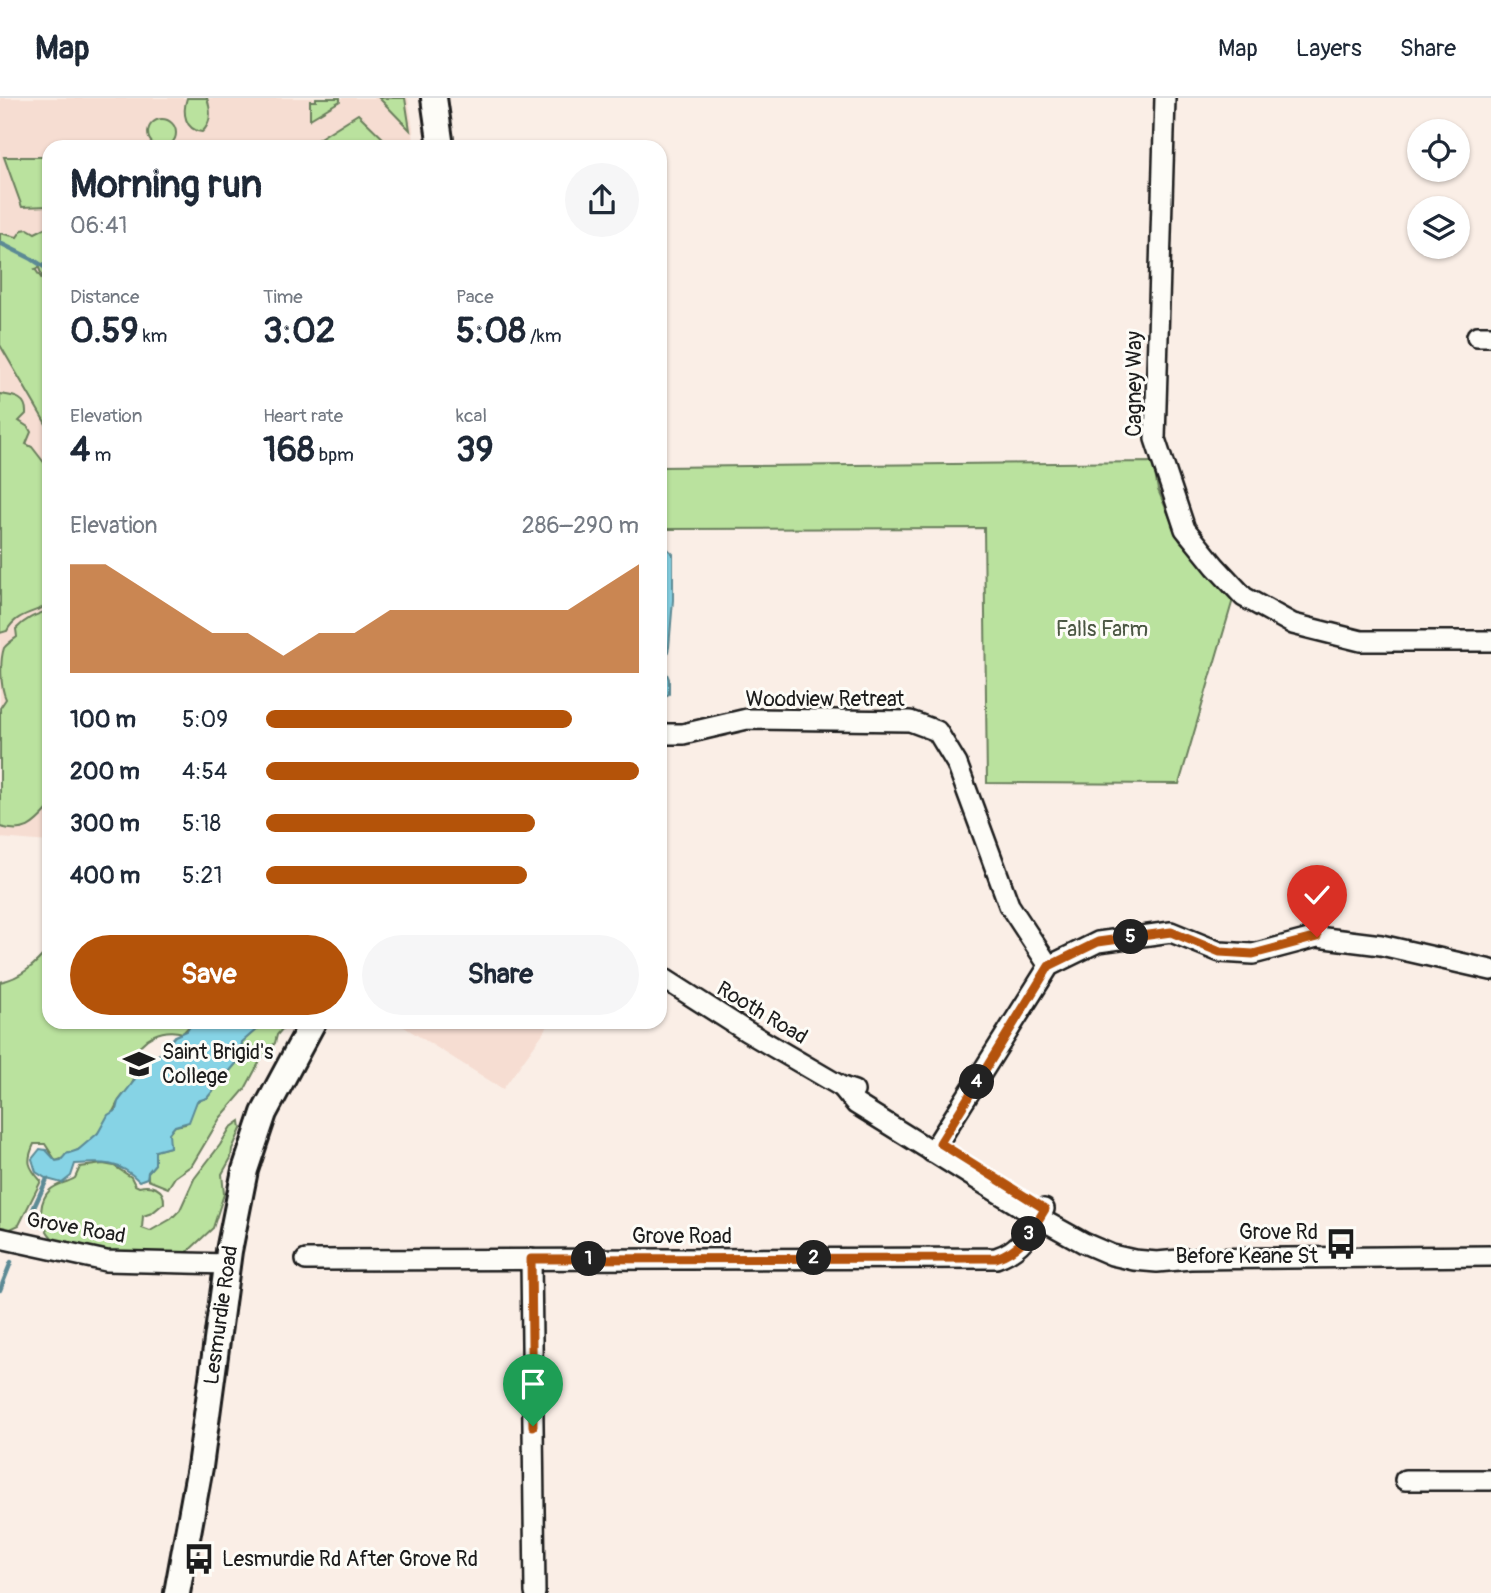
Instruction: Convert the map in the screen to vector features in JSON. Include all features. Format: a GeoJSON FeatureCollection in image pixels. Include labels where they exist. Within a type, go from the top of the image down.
{"type":"FeatureCollection","features":[{"type":"Feature","properties":{"kind":"main road"},"geometry":{"type":"LineString","coordinates":[[435,98],[440,140]]}},
{"type":"Feature","properties":{"kind":"main road","name":"Lesmurdie Road"},"geometry":{"type":"LineString","coordinates":[[177,1593],[200,1467],[227,1264],[245,1170],[264,1113],[309,1029]]}},
{"type":"Feature","properties":{"kind":"main road","name":"Lesmurdie Road"},"geometry":{"type":"LineString","coordinates":[[300,1047],[314,1029]]}},
{"type":"Feature","properties":{"kind":"street","name":"Cagney Way"},"geometry":{"type":"LineString","coordinates":[[1166,98],[1154,439],[1185,528],[1244,597],[1293,624],[1361,642],[1491,641]]}},
{"type":"Feature","properties":{"kind":"street","name":"Woodview Retreat"},"geometry":{"type":"LineString","coordinates":[[667,734],[682,734],[747,719],[910,721],[937,731],[957,764],[1009,905],[1049,966]]}},
{"type":"Feature","properties":{"kind":"street"},"geometry":{"type":"LineString","coordinates":[[936,1148],[1049,966],[1098,942],[1171,932],[1220,952],[1253,954],[1317,937],[1381,944],[1491,970]]}},
{"type":"Feature","properties":{"kind":"street","name":"Rooth Road"},"geometry":{"type":"LineString","coordinates":[[667,980],[842,1087],[856,1104],[936,1148],[1042,1213]]}},
{"type":"Feature","properties":{"kind":"street"},"geometry":{"type":"LineString","coordinates":[[1042,1213],[1084,1243],[1112,1255],[1157,1262],[1190,1259],[1491,1256]]}},
{"type":"Feature","properties":{"kind":"street","name":"Grove Road"},"geometry":{"type":"LineString","coordinates":[[306,1260],[996,1258],[1021,1246],[1042,1213]]}},
{"type":"Feature","properties":{"kind":"street","name":"Grove Road"},"geometry":{"type":"LineString","coordinates":[[0,1238],[106,1261],[227,1264]]}},
{"type":"Feature","properties":{"kind":"street"},"geometry":{"type":"LineString","coordinates":[[1455,1258],[1491,1265]]}},
{"type":"Feature","properties":{"kind":"street"},"geometry":{"type":"LineString","coordinates":[[531,1259],[535,1593]]}},
{"type":"Feature","properties":{"kind":"street"},"geometry":{"type":"LineString","coordinates":[[1405,1480],[1491,1480]]}},
{"type":"Feature","properties":{"kind":"shaded area"},"geometry":{"type":"Polygon","coordinates":[[[0,98],[408,98],[414,140],[42,140],[42,841],[0,838],[0,98]]]}},
{"type":"Feature","properties":{"kind":"shaded area"},"geometry":{"type":"Polygon","coordinates":[[[407,1029],[546,1029],[503,1089],[407,1029]]]}},
{"type":"Feature","properties":{"kind":"green space"},"geometry":{"type":"Polygon","coordinates":[[[187,98],[207,98],[210,116],[208,125],[202,132],[192,128],[186,120],[187,98]]]}},
{"type":"Feature","properties":{"kind":"green space"},"geometry":{"type":"Polygon","coordinates":[[[316,98],[340,98],[340,101],[310,119],[310,101],[316,101],[316,98]]]}},
{"type":"Feature","properties":{"kind":"green space"},"geometry":{"type":"Polygon","coordinates":[[[379,98],[405,98],[410,130],[379,98]]]}},
{"type":"Feature","properties":{"kind":"green space"},"geometry":{"type":"Polygon","coordinates":[[[358,114],[385,140],[317,140],[358,114]]]}},
{"type":"Feature","properties":{"kind":"green space"},"geometry":{"type":"Polygon","coordinates":[[[162,119],[172,123],[176,133],[173,140],[151,140],[148,133],[152,123],[162,119]]]}},
{"type":"Feature","properties":{"kind":"green space"},"geometry":{"type":"Polygon","coordinates":[[[4,157],[42,157],[42,206],[22,207],[4,157]]]}},
{"type":"Feature","properties":{"kind":"green space"},"geometry":{"type":"Polygon","coordinates":[[[28,229],[35,233],[42,230],[42,276],[39,268],[35,269],[42,279],[42,417],[0,345],[0,233],[17,237],[22,230],[28,229]]]}},
{"type":"Feature","properties":{"kind":"green space"},"geometry":{"type":"Polygon","coordinates":[[[0,394],[15,397],[24,404],[26,414],[19,421],[31,432],[26,444],[32,447],[42,460],[42,608],[20,617],[7,631],[0,633],[0,394]]]}},
{"type":"Feature","properties":{"kind":"green space","name":"Falls Farm"},"geometry":{"type":"Polygon","coordinates":[[[1153,462],[1158,490],[1180,541],[1234,596],[1179,784],[987,783],[984,528],[667,529],[667,467],[1153,462]]]}},
{"type":"Feature","properties":{"kind":"green space"},"geometry":{"type":"Polygon","coordinates":[[[42,613],[42,816],[28,827],[16,830],[0,827],[0,708],[6,699],[1,666],[4,648],[17,637],[16,629],[31,617],[42,613]]]}},
{"type":"Feature","properties":{"kind":"green space"},"geometry":{"type":"Polygon","coordinates":[[[42,956],[42,1029],[187,1029],[183,1033],[168,1031],[154,1035],[142,1044],[135,1057],[134,1079],[131,1085],[104,1126],[83,1147],[56,1161],[45,1144],[34,1144],[30,1164],[41,1181],[19,1225],[0,1234],[0,982],[15,977],[42,956]]]}},
{"type":"Feature","properties":{"kind":"green space"},"geometry":{"type":"Polygon","coordinates":[[[257,1029],[282,1029],[275,1043],[261,1059],[245,1089],[220,1118],[192,1165],[175,1177],[168,1188],[148,1180],[148,1172],[155,1164],[155,1151],[170,1147],[168,1135],[175,1126],[185,1124],[197,1101],[207,1098],[239,1060],[242,1042],[257,1029]]]}},
{"type":"Feature","properties":{"kind":"green space"},"geometry":{"type":"Polygon","coordinates":[[[240,1121],[241,1129],[222,1174],[224,1194],[213,1228],[184,1255],[152,1257],[149,1252],[142,1257],[85,1254],[81,1245],[60,1244],[46,1230],[41,1209],[50,1190],[75,1178],[80,1167],[103,1164],[114,1166],[131,1177],[139,1187],[148,1186],[160,1191],[164,1203],[152,1213],[143,1216],[142,1228],[150,1231],[171,1219],[180,1210],[194,1179],[230,1128],[240,1121]]]}},
{"type":"Feature","properties":{"kind":"water"},"geometry":{"type":"Polygon","coordinates":[[[667,548],[673,554],[667,655],[667,548]]]}},
{"type":"Feature","properties":{"kind":"water"},"geometry":{"type":"Polygon","coordinates":[[[667,674],[669,679],[667,695],[667,674]]]}},
{"type":"Feature","properties":{"kind":"water"},"geometry":{"type":"Polygon","coordinates":[[[257,1029],[242,1042],[239,1060],[207,1098],[197,1101],[189,1122],[175,1126],[169,1133],[170,1147],[155,1151],[155,1164],[148,1172],[147,1178],[139,1181],[118,1166],[102,1163],[75,1164],[71,1176],[62,1183],[47,1179],[36,1172],[32,1159],[40,1149],[46,1150],[56,1161],[78,1150],[98,1133],[108,1115],[116,1110],[139,1068],[161,1053],[175,1036],[187,1031],[257,1029]]]}},
{"type":"Feature","properties":{"kind":"waterway"},"geometry":{"type":"LineString","coordinates":[[0,243],[42,265]]}},
{"type":"Feature","properties":{"kind":"waterway"},"geometry":{"type":"LineString","coordinates":[[30,1216],[47,1179]]}},
{"type":"Feature","properties":{"kind":"waterway"},"geometry":{"type":"LineString","coordinates":[[0,1290],[11,1262]]}},
{"type":"Feature","properties":{"kind":"place","name":"Saint Brigid's College"},"geometry":{"type":"Point","coordinates":[139,1064]}},
{"type":"Feature","properties":{"kind":"place","name":"Grove Rd Before Keane St"},"geometry":{"type":"Point","coordinates":[1341,1244]}},
{"type":"Feature","properties":{"kind":"place","name":"Lesmurdie Rd After Grove Rd"},"geometry":{"type":"Point","coordinates":[199,1559]}},
{"type":"Feature","properties":{"kind":"route"},"geometry":{"type":"LineString","coordinates":[[533,1426],[531,1259],[996,1258],[1009,1254],[1021,1246],[1045,1209],[940,1143],[1049,966],[1098,942],[1171,932],[1220,952],[1253,954],[1317,937]]}}]}
